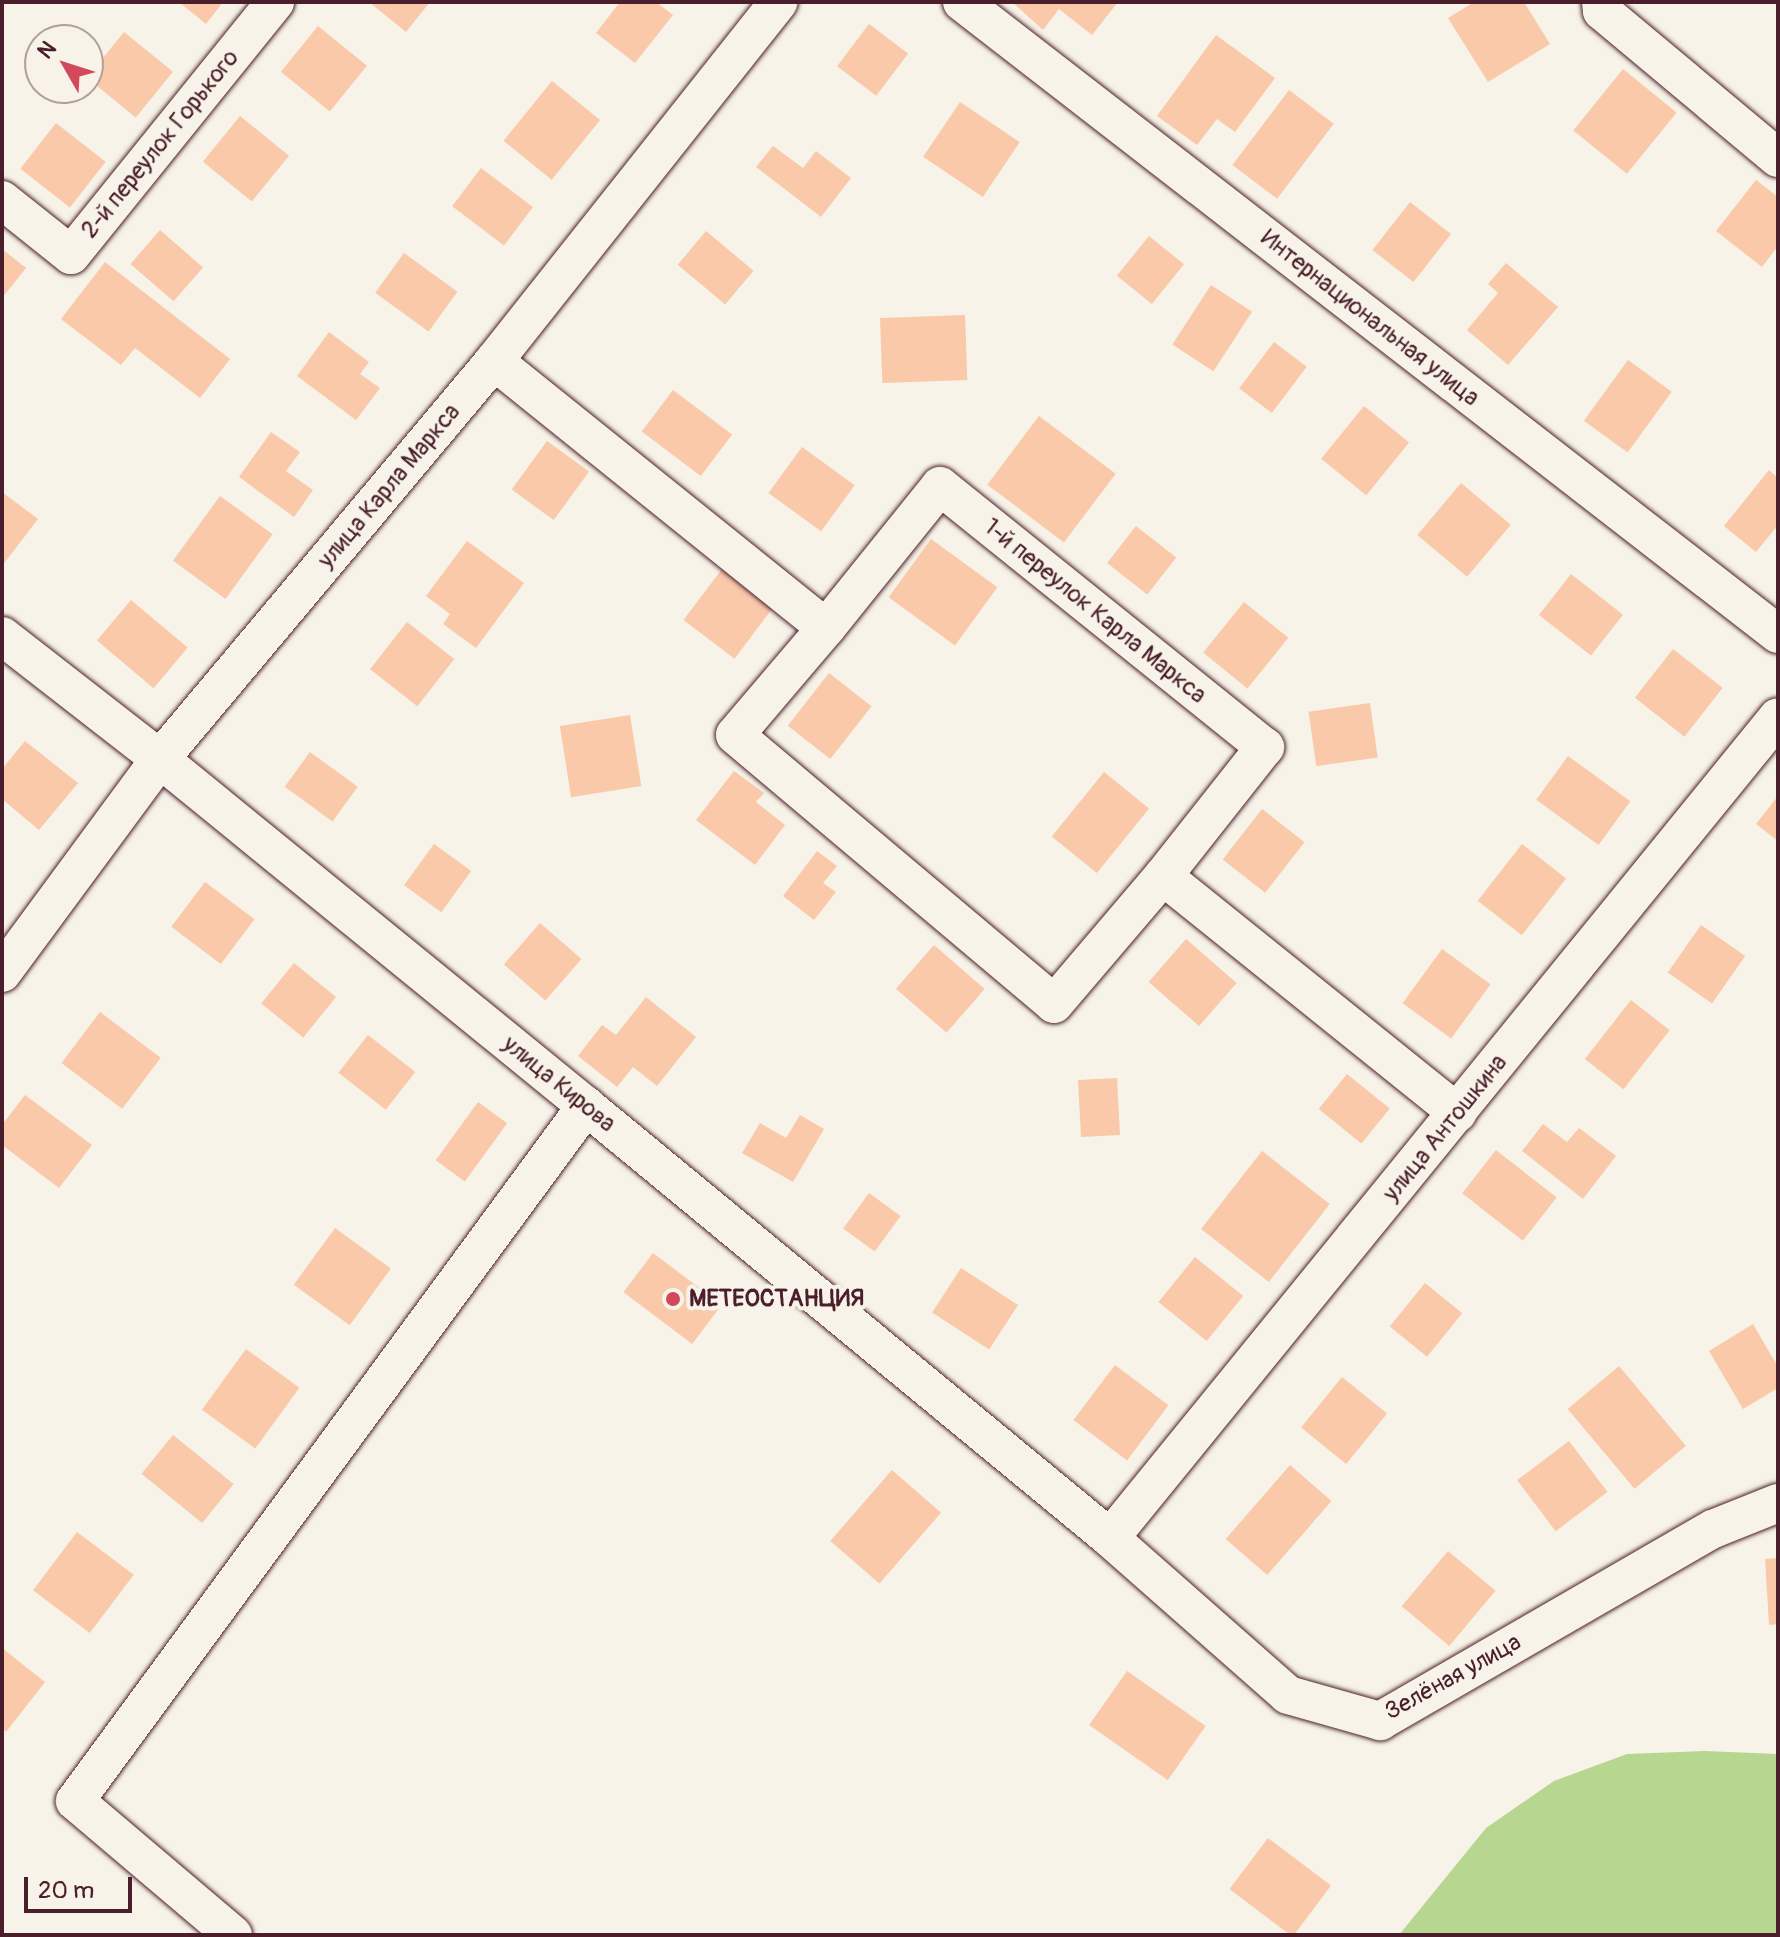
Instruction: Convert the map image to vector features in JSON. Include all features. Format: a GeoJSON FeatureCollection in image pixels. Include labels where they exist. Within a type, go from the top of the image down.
{"type":"FeatureCollection","features":[{"type":"Feature","properties":{"kind":"street","name":"2-й переулок Горького"},"geometry":{"type":"LineString","coordinates":[[2,200],[71,255],[275,2]]}},
{"type":"Feature","properties":{"kind":"street","name":"улица Карла Маркса"},"geometry":{"type":"LineString","coordinates":[[2,973],[160,759],[494,361],[779,2]]}},
{"type":"Feature","properties":{"kind":"street","name":"Интернациональная улица"},"geometry":{"type":"LineString","coordinates":[[962,2],[1778,634]]}},
{"type":"Feature","properties":{"kind":"street"},"geometry":{"type":"LineString","coordinates":[[1601,2],[1602,11],[1778,158]]}},
{"type":"Feature","properties":{"kind":"street"},"geometry":{"type":"LineString","coordinates":[[494,361],[826,628]]}},
{"type":"Feature","properties":{"kind":"street","name":"1-й переулок Карла Маркса"},"geometry":{"type":"LineString","coordinates":[[940,486],[1265,747],[1163,876],[1054,1004],[735,735],[826,628],[940,486]]}},
{"type":"Feature","properties":{"kind":"street","name":"улица Кирова"},"geometry":{"type":"LineString","coordinates":[[2,636],[160,759],[1110,1538]]}},
{"type":"Feature","properties":{"kind":"street","name":"улица Антошкина"},"geometry":{"type":"LineString","coordinates":[[1110,1538],[1778,717]]}},
{"type":"Feature","properties":{"kind":"street"},"geometry":{"type":"LineString","coordinates":[[1163,876],[1458,1113]]}},
{"type":"Feature","properties":{"kind":"street"},"geometry":{"type":"LineString","coordinates":[[233,1935],[75,1801],[586,1106]]}},
{"type":"Feature","properties":{"kind":"street","name":"Зелёная улица"},"geometry":{"type":"LineString","coordinates":[[1110,1538],[1288,1695],[1380,1721],[1713,1529],[1778,1503]]}},
{"type":"Feature","properties":{"kind":"green space"},"geometry":{"type":"Polygon","coordinates":[[[1705,1751],[1778,1754],[1778,1935],[1399,1935],[1486,1828],[1554,1781],[1627,1754],[1705,1751]]]}},
{"type":"Feature","properties":{"kind":"building"},"geometry":{"type":"Polygon","coordinates":[[[179,2],[223,2],[206,24],[179,2]]]}},
{"type":"Feature","properties":{"kind":"building"},"geometry":{"type":"Polygon","coordinates":[[[369,2],[430,2],[406,32],[369,2]]]}},
{"type":"Feature","properties":{"kind":"building"},"geometry":{"type":"Polygon","coordinates":[[[620,2],[656,2],[673,15],[635,63],[596,33],[620,2]]]}},
{"type":"Feature","properties":{"kind":"building"},"geometry":{"type":"Polygon","coordinates":[[[1012,2],[1118,2],[1092,35],[1059,9],[1043,30],[1012,2]]]}},
{"type":"Feature","properties":{"kind":"building"},"geometry":{"type":"Polygon","coordinates":[[[1474,2],[1524,2],[1550,44],[1488,82],[1448,18],[1474,2]]]}},
{"type":"Feature","properties":{"kind":"building"},"geometry":{"type":"Polygon","coordinates":[[[869,24],[908,53],[876,96],[837,66],[869,24]]]}},
{"type":"Feature","properties":{"kind":"building"},"geometry":{"type":"Polygon","coordinates":[[[318,26],[367,66],[330,111],[281,72],[318,26]]]}},
{"type":"Feature","properties":{"kind":"building"},"geometry":{"type":"Polygon","coordinates":[[[124,32],[173,72],[136,117],[104,92],[104,57],[124,32]]]}},
{"type":"Feature","properties":{"kind":"building"},"geometry":{"type":"Polygon","coordinates":[[[1216,35],[1275,78],[1235,132],[1217,119],[1197,145],[1157,116],[1216,35]]]}},
{"type":"Feature","properties":{"kind":"building"},"geometry":{"type":"Polygon","coordinates":[[[1623,69],[1677,112],[1627,174],[1573,130],[1623,69]]]}},
{"type":"Feature","properties":{"kind":"building"},"geometry":{"type":"Polygon","coordinates":[[[552,81],[600,120],[552,180],[504,141],[552,81]]]}},
{"type":"Feature","properties":{"kind":"building"},"geometry":{"type":"Polygon","coordinates":[[[1289,90],[1334,124],[1277,199],[1232,165],[1289,90]]]}},
{"type":"Feature","properties":{"kind":"building"},"geometry":{"type":"Polygon","coordinates":[[[960,102],[1020,142],[983,197],[923,157],[960,102]]]}},
{"type":"Feature","properties":{"kind":"building"},"geometry":{"type":"Polygon","coordinates":[[[240,116],[289,156],[252,201],[203,162],[240,116]]]}},
{"type":"Feature","properties":{"kind":"building"},"geometry":{"type":"Polygon","coordinates":[[[56,123],[106,162],[70,207],[20,169],[56,123]]]}},
{"type":"Feature","properties":{"kind":"building"},"geometry":{"type":"Polygon","coordinates":[[[773,146],[803,168],[816,151],[851,178],[821,217],[756,167],[773,146]]]}},
{"type":"Feature","properties":{"kind":"building"},"geometry":{"type":"Polygon","coordinates":[[[481,168],[533,207],[504,245],[452,206],[481,168]]]}},
{"type":"Feature","properties":{"kind":"building"},"geometry":{"type":"Polygon","coordinates":[[[1756,180],[1778,197],[1778,246],[1762,267],[1716,231],[1756,180]]]}},
{"type":"Feature","properties":{"kind":"building"},"geometry":{"type":"Polygon","coordinates":[[[1410,202],[1451,234],[1413,282],[1372,250],[1410,202]]]}},
{"type":"Feature","properties":{"kind":"building"},"geometry":{"type":"Polygon","coordinates":[[[160,230],[203,267],[173,301],[130,264],[160,230]]]}},
{"type":"Feature","properties":{"kind":"building"},"geometry":{"type":"Polygon","coordinates":[[[706,231],[753,271],[725,305],[678,265],[706,231]]]}},
{"type":"Feature","properties":{"kind":"building"},"geometry":{"type":"Polygon","coordinates":[[[1149,236],[1184,264],[1152,304],[1117,276],[1149,236]]]}},
{"type":"Feature","properties":{"kind":"building"},"geometry":{"type":"Polygon","coordinates":[[[2,249],[26,268],[2,298],[2,249]]]}},
{"type":"Feature","properties":{"kind":"building"},"geometry":{"type":"Polygon","coordinates":[[[404,253],[457,292],[429,331],[375,293],[404,253]]]}},
{"type":"Feature","properties":{"kind":"building"},"geometry":{"type":"Polygon","coordinates":[[[105,262],[230,359],[200,398],[135,348],[121,365],[61,319],[105,262]]]}},
{"type":"Feature","properties":{"kind":"building"},"geometry":{"type":"Polygon","coordinates":[[[1506,263],[1558,307],[1508,365],[1467,330],[1498,293],[1488,284],[1506,263]]]}},
{"type":"Feature","properties":{"kind":"building"},"geometry":{"type":"Polygon","coordinates":[[[1211,285],[1252,312],[1213,371],[1172,345],[1211,285]]]}},
{"type":"Feature","properties":{"kind":"building"},"geometry":{"type":"Polygon","coordinates":[[[965,315],[967,380],[882,383],[880,318],[965,315]]]}},
{"type":"Feature","properties":{"kind":"building"},"geometry":{"type":"Polygon","coordinates":[[[329,332],[369,362],[360,374],[380,388],[356,420],[297,376],[329,332]]]}},
{"type":"Feature","properties":{"kind":"building"},"geometry":{"type":"Polygon","coordinates":[[[1274,342],[1307,367],[1272,413],[1239,388],[1274,342]]]}},
{"type":"Feature","properties":{"kind":"building"},"geometry":{"type":"Polygon","coordinates":[[[1628,360],[1672,392],[1628,452],[1584,421],[1628,360]]]}},
{"type":"Feature","properties":{"kind":"building"},"geometry":{"type":"Polygon","coordinates":[[[673,390],[732,435],[701,476],[642,432],[673,390]]]}},
{"type":"Feature","properties":{"kind":"building"},"geometry":{"type":"Polygon","coordinates":[[[1364,406],[1409,443],[1366,495],[1321,459],[1364,406]]]}},
{"type":"Feature","properties":{"kind":"building"},"geometry":{"type":"Polygon","coordinates":[[[1039,416],[1116,474],[1064,542],[987,485],[1039,416]]]}},
{"type":"Feature","properties":{"kind":"building"},"geometry":{"type":"Polygon","coordinates":[[[271,432],[300,452],[286,471],[313,490],[294,517],[239,477],[271,432]]]}},
{"type":"Feature","properties":{"kind":"building"},"geometry":{"type":"Polygon","coordinates":[[[547,441],[589,472],[554,520],[512,490],[547,441]]]}},
{"type":"Feature","properties":{"kind":"building"},"geometry":{"type":"Polygon","coordinates":[[[802,447],[855,485],[821,531],[768,493],[802,447]]]}},
{"type":"Feature","properties":{"kind":"building"},"geometry":{"type":"Polygon","coordinates":[[[1769,470],[1778,478],[1778,525],[1756,552],[1724,526],[1769,470]]]}},
{"type":"Feature","properties":{"kind":"building"},"geometry":{"type":"Polygon","coordinates":[[[1461,483],[1511,525],[1467,577],[1417,535],[1461,483]]]}},
{"type":"Feature","properties":{"kind":"building"},"geometry":{"type":"Polygon","coordinates":[[[2,492],[38,519],[2,566],[2,492]]]}},
{"type":"Feature","properties":{"kind":"building"},"geometry":{"type":"Polygon","coordinates":[[[220,496],[273,534],[226,599],[173,561],[220,496]]]}},
{"type":"Feature","properties":{"kind":"building"},"geometry":{"type":"Polygon","coordinates":[[[1136,526],[1176,557],[1147,594],[1107,563],[1136,526]]]}},
{"type":"Feature","properties":{"kind":"building"},"geometry":{"type":"Polygon","coordinates":[[[931,539],[997,587],[955,645],[889,597],[931,539]]]}},
{"type":"Feature","properties":{"kind":"building"},"geometry":{"type":"Polygon","coordinates":[[[467,541],[524,583],[476,648],[443,624],[450,614],[426,596],[467,541]]]}},
{"type":"Feature","properties":{"kind":"building"},"geometry":{"type":"Polygon","coordinates":[[[722,569],[773,608],[735,659],[683,620],[722,569]]]}},
{"type":"Feature","properties":{"kind":"building"},"geometry":{"type":"Polygon","coordinates":[[[1571,574],[1623,615],[1591,656],[1539,615],[1571,574]]]}},
{"type":"Feature","properties":{"kind":"building"},"geometry":{"type":"Polygon","coordinates":[[[131,600],[188,648],[154,688],[97,641],[131,600]]]}},
{"type":"Feature","properties":{"kind":"building"},"geometry":{"type":"Polygon","coordinates":[[[1244,602],[1288,638],[1247,688],[1203,653],[1244,602]]]}},
{"type":"Feature","properties":{"kind":"building"},"geometry":{"type":"Polygon","coordinates":[[[407,622],[454,659],[417,706],[370,669],[407,622]]]}},
{"type":"Feature","properties":{"kind":"building"},"geometry":{"type":"Polygon","coordinates":[[[1673,649],[1723,688],[1684,737],[1635,698],[1673,649]]]}},
{"type":"Feature","properties":{"kind":"building"},"geometry":{"type":"Polygon","coordinates":[[[829,673],[872,706],[830,759],[788,726],[829,673]]]}},
{"type":"Feature","properties":{"kind":"building"},"geometry":{"type":"Polygon","coordinates":[[[1370,703],[1378,757],[1316,766],[1309,712],[1370,703]]]}},
{"type":"Feature","properties":{"kind":"building"},"geometry":{"type":"Polygon","coordinates":[[[630,715],[641,786],[571,797],[560,726],[630,715]]]}},
{"type":"Feature","properties":{"kind":"building"},"geometry":{"type":"Polygon","coordinates":[[[25,741],[78,783],[39,830],[2,799],[2,769],[25,741]]]}},
{"type":"Feature","properties":{"kind":"building"},"geometry":{"type":"Polygon","coordinates":[[[310,752],[358,787],[332,821],[285,787],[310,752]]]}},
{"type":"Feature","properties":{"kind":"building"},"geometry":{"type":"Polygon","coordinates":[[[1568,756],[1630,801],[1599,845],[1536,800],[1568,756]]]}},
{"type":"Feature","properties":{"kind":"building"},"geometry":{"type":"Polygon","coordinates":[[[734,771],[764,793],[756,802],[785,825],[755,865],[696,820],[734,771]]]}},
{"type":"Feature","properties":{"kind":"building"},"geometry":{"type":"Polygon","coordinates":[[[1104,772],[1149,809],[1097,873],[1052,837],[1104,772]]]}},
{"type":"Feature","properties":{"kind":"building"},"geometry":{"type":"Polygon","coordinates":[[[1778,796],[1778,841],[1756,824],[1778,796]]]}},
{"type":"Feature","properties":{"kind":"building"},"geometry":{"type":"Polygon","coordinates":[[[1262,809],[1305,842],[1265,893],[1223,859],[1262,809]]]}},
{"type":"Feature","properties":{"kind":"building"},"geometry":{"type":"Polygon","coordinates":[[[434,844],[471,871],[441,912],[404,885],[434,844]]]}},
{"type":"Feature","properties":{"kind":"building"},"geometry":{"type":"Polygon","coordinates":[[[1522,844],[1566,878],[1522,935],[1478,901],[1522,844]]]}},
{"type":"Feature","properties":{"kind":"building"},"geometry":{"type":"Polygon","coordinates":[[[817,851],[837,866],[823,883],[836,892],[814,920],[783,896],[817,851]]]}},
{"type":"Feature","properties":{"kind":"building"},"geometry":{"type":"Polygon","coordinates":[[[205,882],[255,919],[221,964],[171,927],[205,882]]]}},
{"type":"Feature","properties":{"kind":"building"},"geometry":{"type":"Polygon","coordinates":[[[540,923],[582,959],[545,1001],[504,965],[540,923]]]}},
{"type":"Feature","properties":{"kind":"building"},"geometry":{"type":"Polygon","coordinates":[[[1701,925],[1745,956],[1712,1003],[1668,973],[1701,925]]]}},
{"type":"Feature","properties":{"kind":"building"},"geometry":{"type":"Polygon","coordinates":[[[1186,939],[1237,983],[1199,1026],[1149,982],[1186,939]]]}},
{"type":"Feature","properties":{"kind":"building"},"geometry":{"type":"Polygon","coordinates":[[[934,945],[985,989],[947,1033],[896,989],[934,945]]]}},
{"type":"Feature","properties":{"kind":"building"},"geometry":{"type":"Polygon","coordinates":[[[1442,949],[1491,984],[1451,1038],[1403,1003],[1442,949]]]}},
{"type":"Feature","properties":{"kind":"building"},"geometry":{"type":"Polygon","coordinates":[[[294,963],[336,997],[303,1037],[261,1003],[294,963]]]}},
{"type":"Feature","properties":{"kind":"building"},"geometry":{"type":"Polygon","coordinates":[[[646,997],[696,1037],[657,1086],[633,1067],[617,1087],[578,1056],[602,1025],[616,1035],[646,997]]]}},
{"type":"Feature","properties":{"kind":"building"},"geometry":{"type":"Polygon","coordinates":[[[1631,1000],[1670,1030],[1623,1089],[1585,1059],[1631,1000]]]}},
{"type":"Feature","properties":{"kind":"building"},"geometry":{"type":"Polygon","coordinates":[[[100,1012],[161,1058],[122,1109],[61,1063],[100,1012]]]}},
{"type":"Feature","properties":{"kind":"building"},"geometry":{"type":"Polygon","coordinates":[[[368,1035],[415,1072],[386,1110],[338,1073],[368,1035]]]}},
{"type":"Feature","properties":{"kind":"building"},"geometry":{"type":"Polygon","coordinates":[[[1347,1074],[1390,1109],[1361,1144],[1319,1109],[1347,1074]]]}},
{"type":"Feature","properties":{"kind":"building"},"geometry":{"type":"Polygon","coordinates":[[[1117,1078],[1120,1135],[1081,1137],[1078,1080],[1117,1078]]]}},
{"type":"Feature","properties":{"kind":"building"},"geometry":{"type":"Polygon","coordinates":[[[25,1095],[92,1145],[59,1188],[2,1145],[2,1125],[25,1095]]]}},
{"type":"Feature","properties":{"kind":"building"},"geometry":{"type":"Polygon","coordinates":[[[478,1102],[507,1123],[465,1181],[436,1160],[478,1102]]]}},
{"type":"Feature","properties":{"kind":"building"},"geometry":{"type":"Polygon","coordinates":[[[800,1115],[824,1129],[793,1182],[742,1153],[760,1123],[786,1138],[800,1115]]]}},
{"type":"Feature","properties":{"kind":"building"},"geometry":{"type":"Polygon","coordinates":[[[1543,1124],[1567,1142],[1579,1128],[1616,1156],[1583,1199],[1522,1151],[1543,1124]]]}},
{"type":"Feature","properties":{"kind":"building"},"geometry":{"type":"Polygon","coordinates":[[[1496,1150],[1557,1197],[1523,1241],[1462,1193],[1496,1150]]]}},
{"type":"Feature","properties":{"kind":"building"},"geometry":{"type":"Polygon","coordinates":[[[1262,1151],[1330,1204],[1269,1282],[1201,1229],[1262,1151]]]}},
{"type":"Feature","properties":{"kind":"building"},"geometry":{"type":"Polygon","coordinates":[[[869,1193],[901,1216],[875,1252],[843,1229],[869,1193]]]}},
{"type":"Feature","properties":{"kind":"building"},"geometry":{"type":"Polygon","coordinates":[[[335,1228],[391,1269],[350,1325],[294,1285],[335,1228]]]}},
{"type":"Feature","properties":{"kind":"building","name":"МЕТЕОСТАНЦИЯ"},"geometry":{"type":"Polygon","coordinates":[[[653,1253],[722,1305],[692,1344],[624,1292],[653,1253]]]}},
{"type":"Feature","properties":{"kind":"building"},"geometry":{"type":"Polygon","coordinates":[[[1195,1257],[1243,1296],[1207,1341],[1158,1302],[1195,1257]]]}},
{"type":"Feature","properties":{"kind":"building"},"geometry":{"type":"Polygon","coordinates":[[[961,1268],[1018,1305],[989,1349],[932,1312],[961,1268]]]}},
{"type":"Feature","properties":{"kind":"building"},"geometry":{"type":"Polygon","coordinates":[[[1425,1283],[1462,1313],[1427,1357],[1390,1327],[1425,1283]]]}},
{"type":"Feature","properties":{"kind":"building"},"geometry":{"type":"Polygon","coordinates":[[[1753,1324],[1778,1367],[1778,1388],[1743,1409],[1709,1351],[1753,1324]]]}},
{"type":"Feature","properties":{"kind":"building"},"geometry":{"type":"Polygon","coordinates":[[[246,1349],[299,1388],[255,1448],[202,1410],[246,1349]]]}},
{"type":"Feature","properties":{"kind":"building"},"geometry":{"type":"Polygon","coordinates":[[[1115,1365],[1169,1405],[1127,1460],[1073,1420],[1115,1365]]]}},
{"type":"Feature","properties":{"kind":"building"},"geometry":{"type":"Polygon","coordinates":[[[1619,1366],[1686,1446],[1635,1489],[1568,1409],[1619,1366]]]}},
{"type":"Feature","properties":{"kind":"building"},"geometry":{"type":"Polygon","coordinates":[[[1342,1377],[1387,1414],[1346,1464],[1301,1428],[1342,1377]]]}},
{"type":"Feature","properties":{"kind":"building"},"geometry":{"type":"Polygon","coordinates":[[[173,1435],[234,1484],[202,1523],[142,1474],[173,1435]]]}},
{"type":"Feature","properties":{"kind":"building"},"geometry":{"type":"Polygon","coordinates":[[[1569,1441],[1608,1492],[1556,1531],[1517,1480],[1569,1441]]]}},
{"type":"Feature","properties":{"kind":"building"},"geometry":{"type":"Polygon","coordinates":[[[1290,1465],[1332,1501],[1267,1575],[1226,1539],[1290,1465]]]}},
{"type":"Feature","properties":{"kind":"building"},"geometry":{"type":"Polygon","coordinates":[[[892,1470],[941,1513],[879,1584],[830,1541],[892,1470]]]}},
{"type":"Feature","properties":{"kind":"building"},"geometry":{"type":"Polygon","coordinates":[[[77,1532],[134,1575],[90,1633],[33,1590],[77,1532]]]}},
{"type":"Feature","properties":{"kind":"building"},"geometry":{"type":"Polygon","coordinates":[[[1448,1551],[1495,1591],[1449,1646],[1402,1606],[1448,1551]]]}},
{"type":"Feature","properties":{"kind":"building"},"geometry":{"type":"Polygon","coordinates":[[[1778,1558],[1778,1624],[1769,1625],[1765,1559],[1778,1558]]]}},
{"type":"Feature","properties":{"kind":"building"},"geometry":{"type":"Polygon","coordinates":[[[2,1648],[45,1682],[6,1732],[2,1728],[2,1648]]]}},
{"type":"Feature","properties":{"kind":"building"},"geometry":{"type":"Polygon","coordinates":[[[1127,1671],[1206,1726],[1168,1780],[1089,1725],[1127,1671]]]}},
{"type":"Feature","properties":{"kind":"building"},"geometry":{"type":"Polygon","coordinates":[[[1268,1838],[1331,1886],[1294,1935],[1229,1889],[1268,1838]]]}},
{"type":"Feature","properties":{"kind":"place","name":"МЕТЕОСТАНЦИЯ"},"geometry":{"type":"Point","coordinates":[673,1299]}}]}
